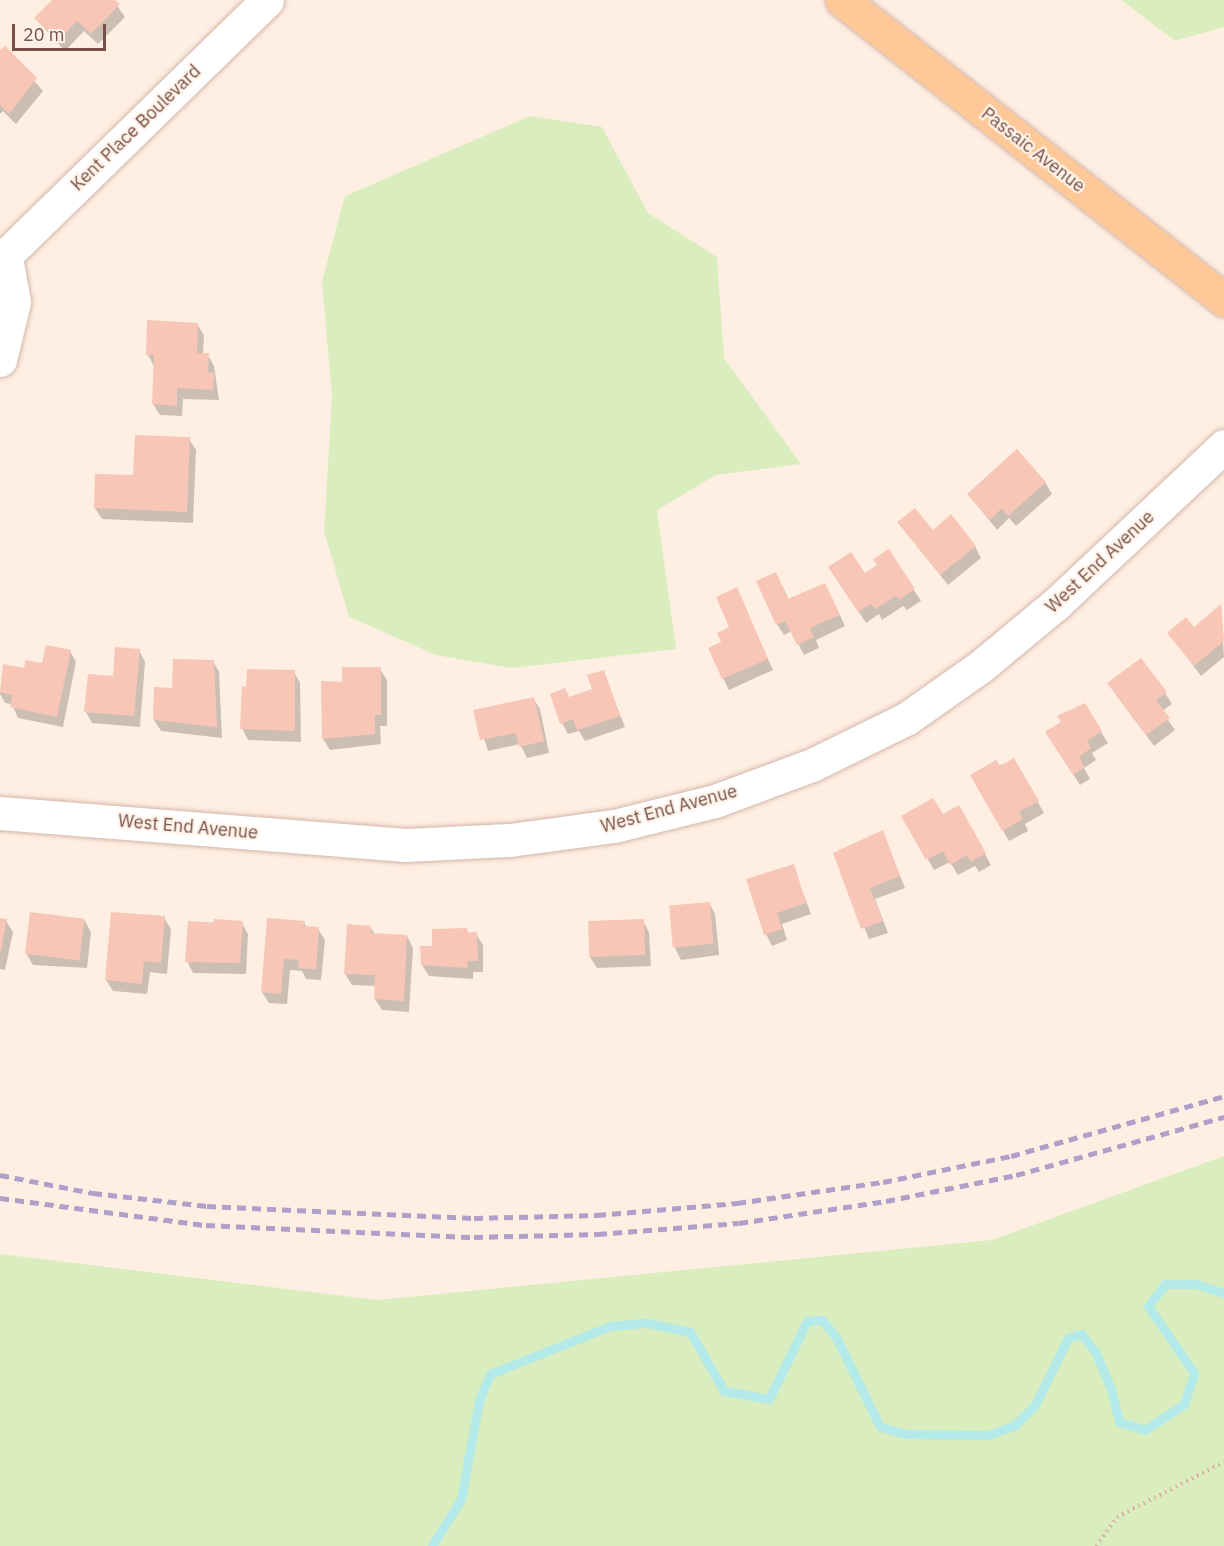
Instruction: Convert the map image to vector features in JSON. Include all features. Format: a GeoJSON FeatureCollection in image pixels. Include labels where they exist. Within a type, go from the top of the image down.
{"type":"FeatureCollection","features":[{"type":"Feature","properties":{"kind":"main road","name":"Passaic Avenue"},"geometry":{"type":"LineString","coordinates":[[842,0],[1224,300]]}},
{"type":"Feature","properties":{"kind":"street","name":"Kent Place Boulevard"},"geometry":{"type":"LineString","coordinates":[[3,259],[267,0]]}},
{"type":"Feature","properties":{"kind":"street"},"geometry":{"type":"LineString","coordinates":[[0,360],[14,302],[3,259]]}},
{"type":"Feature","properties":{"kind":"street","name":"West End Avenue"},"geometry":{"type":"LineString","coordinates":[[0,813],[406,845],[510,840],[602,828],[715,801],[813,765],[906,719],[980,667],[1056,604],[1224,446]]}},
{"type":"Feature","properties":{"kind":"path"},"geometry":{"type":"LineString","coordinates":[[1096,1546],[1117,1517],[1224,1462]]}},
{"type":"Feature","properties":{"kind":"green space"},"geometry":{"type":"Polygon","coordinates":[[[1121,0],[1224,0],[1224,27],[1175,41],[1121,0]]]}},
{"type":"Feature","properties":{"kind":"green space"},"geometry":{"type":"Polygon","coordinates":[[[530,116],[602,127],[648,213],[717,257],[724,358],[801,464],[716,475],[657,510],[676,649],[512,668],[436,655],[349,617],[324,531],[332,397],[322,281],[345,196],[530,116]]]}},
{"type":"Feature","properties":{"kind":"green space"},"geometry":{"type":"Polygon","coordinates":[[[1224,1156],[1224,1546],[0,1546],[0,1254],[377,1300],[992,1240],[1224,1156]]]}},
{"type":"Feature","properties":{"kind":"building"},"geometry":{"type":"Polygon","coordinates":[[[52,0],[115,0],[120,4],[91,34],[77,21],[58,41],[34,18],[52,0]]]}},
{"type":"Feature","properties":{"kind":"building"},"geometry":{"type":"Polygon","coordinates":[[[5,46],[37,78],[9,114],[0,105],[0,50],[5,46]]]}},
{"type":"Feature","properties":{"kind":"building"},"geometry":{"type":"Polygon","coordinates":[[[147,320],[198,323],[197,353],[209,353],[208,372],[214,373],[213,390],[177,388],[177,406],[152,404],[154,355],[146,355],[147,320]]]}},
{"type":"Feature","properties":{"kind":"building"},"geometry":{"type":"Polygon","coordinates":[[[135,435],[190,437],[187,512],[94,508],[95,474],[133,475],[135,435]]]}},
{"type":"Feature","properties":{"kind":"building"},"geometry":{"type":"Polygon","coordinates":[[[1017,449],[1046,482],[1008,516],[1002,508],[990,520],[967,494],[1017,449]]]}},
{"type":"Feature","properties":{"kind":"building"},"geometry":{"type":"Polygon","coordinates":[[[915,508],[933,530],[951,514],[976,546],[940,575],[897,522],[915,508]]]}},
{"type":"Feature","properties":{"kind":"building"},"geometry":{"type":"Polygon","coordinates":[[[889,549],[915,589],[899,600],[896,596],[875,609],[871,604],[858,612],[828,567],[851,552],[865,573],[877,565],[873,559],[889,549]]]}},
{"type":"Feature","properties":{"kind":"building"},"geometry":{"type":"Polygon","coordinates":[[[776,572],[788,599],[825,583],[840,615],[810,628],[814,637],[797,645],[785,621],[776,625],[756,581],[776,572]]]}},
{"type":"Feature","properties":{"kind":"building"},"geometry":{"type":"Polygon","coordinates":[[[737,587],[768,659],[722,679],[708,648],[721,642],[717,633],[729,627],[716,597],[737,587]]]}},
{"type":"Feature","properties":{"kind":"building"},"geometry":{"type":"Polygon","coordinates":[[[1221,604],[1224,641],[1194,666],[1167,633],[1186,617],[1194,627],[1221,604]]]}},
{"type":"Feature","properties":{"kind":"building"},"geometry":{"type":"Polygon","coordinates":[[[46,645],[71,650],[57,717],[10,707],[12,695],[0,692],[3,664],[24,668],[26,660],[42,663],[46,645]]]}},
{"type":"Feature","properties":{"kind":"building"},"geometry":{"type":"Polygon","coordinates":[[[115,647],[140,649],[134,716],[84,712],[88,674],[113,676],[115,647]]]}},
{"type":"Feature","properties":{"kind":"building"},"geometry":{"type":"Polygon","coordinates":[[[1141,658],[1167,692],[1156,700],[1170,718],[1146,735],[1107,683],[1141,658]]]}},
{"type":"Feature","properties":{"kind":"building"},"geometry":{"type":"Polygon","coordinates":[[[173,659],[214,660],[217,727],[153,720],[154,687],[172,688],[173,659]]]}},
{"type":"Feature","properties":{"kind":"building"},"geometry":{"type":"Polygon","coordinates":[[[342,667],[381,667],[381,715],[375,715],[375,734],[322,739],[321,681],[342,682],[342,667]]]}},
{"type":"Feature","properties":{"kind":"building"},"geometry":{"type":"Polygon","coordinates":[[[247,669],[295,670],[295,731],[240,729],[242,686],[246,687],[247,669]]]}},
{"type":"Feature","properties":{"kind":"building"},"geometry":{"type":"Polygon","coordinates":[[[604,670],[620,716],[577,730],[573,719],[560,724],[550,694],[565,688],[569,697],[592,689],[587,675],[604,670]]]}},
{"type":"Feature","properties":{"kind":"building"},"geometry":{"type":"Polygon","coordinates":[[[534,697],[544,741],[519,747],[516,733],[480,740],[473,710],[534,697]]]}},
{"type":"Feature","properties":{"kind":"building"},"geometry":{"type":"Polygon","coordinates":[[[1085,703],[1102,731],[1087,741],[1091,748],[1079,757],[1085,767],[1073,775],[1045,732],[1061,722],[1057,716],[1085,703]]]}},
{"type":"Feature","properties":{"kind":"building"},"geometry":{"type":"Polygon","coordinates":[[[1014,758],[1039,801],[1019,812],[1023,819],[1002,831],[970,775],[996,760],[1000,766],[1014,758]]]}},
{"type":"Feature","properties":{"kind":"building"},"geometry":{"type":"Polygon","coordinates":[[[933,798],[943,814],[959,805],[986,853],[971,862],[967,855],[950,865],[943,851],[926,860],[901,816],[933,798]]]}},
{"type":"Feature","properties":{"kind":"building"},"geometry":{"type":"Polygon","coordinates":[[[883,830],[900,876],[870,888],[883,921],[861,929],[833,853],[883,830]]]}},
{"type":"Feature","properties":{"kind":"building"},"geometry":{"type":"Polygon","coordinates":[[[794,864],[806,903],[777,913],[782,929],[764,935],[746,879],[794,864]]]}},
{"type":"Feature","properties":{"kind":"building"},"geometry":{"type":"Polygon","coordinates":[[[710,902],[714,944],[673,947],[669,906],[710,902]]]}},
{"type":"Feature","properties":{"kind":"building"},"geometry":{"type":"Polygon","coordinates":[[[30,912],[85,919],[79,960],[25,954],[30,912]]]}},
{"type":"Feature","properties":{"kind":"building"},"geometry":{"type":"Polygon","coordinates":[[[111,912],[165,916],[161,963],[144,961],[142,984],[105,980],[111,912]]]}},
{"type":"Feature","properties":{"kind":"building"},"geometry":{"type":"Polygon","coordinates":[[[0,918],[7,919],[1,951],[0,951],[0,918]]]}},
{"type":"Feature","properties":{"kind":"building"},"geometry":{"type":"Polygon","coordinates":[[[267,918],[305,921],[304,926],[319,927],[316,969],[298,968],[299,960],[284,959],[281,994],[261,992],[267,918]]]}},
{"type":"Feature","properties":{"kind":"building"},"geometry":{"type":"Polygon","coordinates":[[[214,919],[243,921],[240,963],[185,962],[188,921],[214,923],[214,919]]]}},
{"type":"Feature","properties":{"kind":"building"},"geometry":{"type":"Polygon","coordinates":[[[644,919],[645,955],[589,957],[588,921],[644,919]]]}},
{"type":"Feature","properties":{"kind":"building"},"geometry":{"type":"Polygon","coordinates":[[[347,924],[371,926],[371,933],[407,935],[404,1001],[374,999],[375,975],[344,974],[347,924]]]}},
{"type":"Feature","properties":{"kind":"building"},"geometry":{"type":"Polygon","coordinates":[[[467,928],[468,933],[477,932],[478,961],[467,961],[468,968],[421,965],[420,946],[432,946],[432,929],[467,928]]]}},
{"type":"Feature","properties":{"kind":"waterway"},"geometry":{"type":"LineString","coordinates":[[432,1546],[461,1499],[479,1401],[490,1374],[610,1326],[648,1323],[690,1332],[724,1391],[769,1399],[807,1321],[822,1320],[836,1337],[880,1427],[906,1434],[988,1435],[1015,1425],[1035,1405],[1068,1338],[1081,1334],[1095,1351],[1111,1389],[1119,1422],[1145,1430],[1184,1404],[1194,1373],[1148,1306],[1165,1284],[1196,1284],[1224,1293]]}},
{"type":"Feature","properties":{"kind":"railway"},"geometry":{"type":"LineString","coordinates":[[0,1175],[93,1193],[207,1206],[474,1218],[597,1215],[737,1203],[883,1182],[1011,1156],[1224,1096]]}},
{"type":"Feature","properties":{"kind":"railway"},"geometry":{"type":"LineString","coordinates":[[0,1198],[206,1225],[474,1237],[598,1234],[739,1223],[886,1201],[1016,1175],[1224,1117]]}}]}
